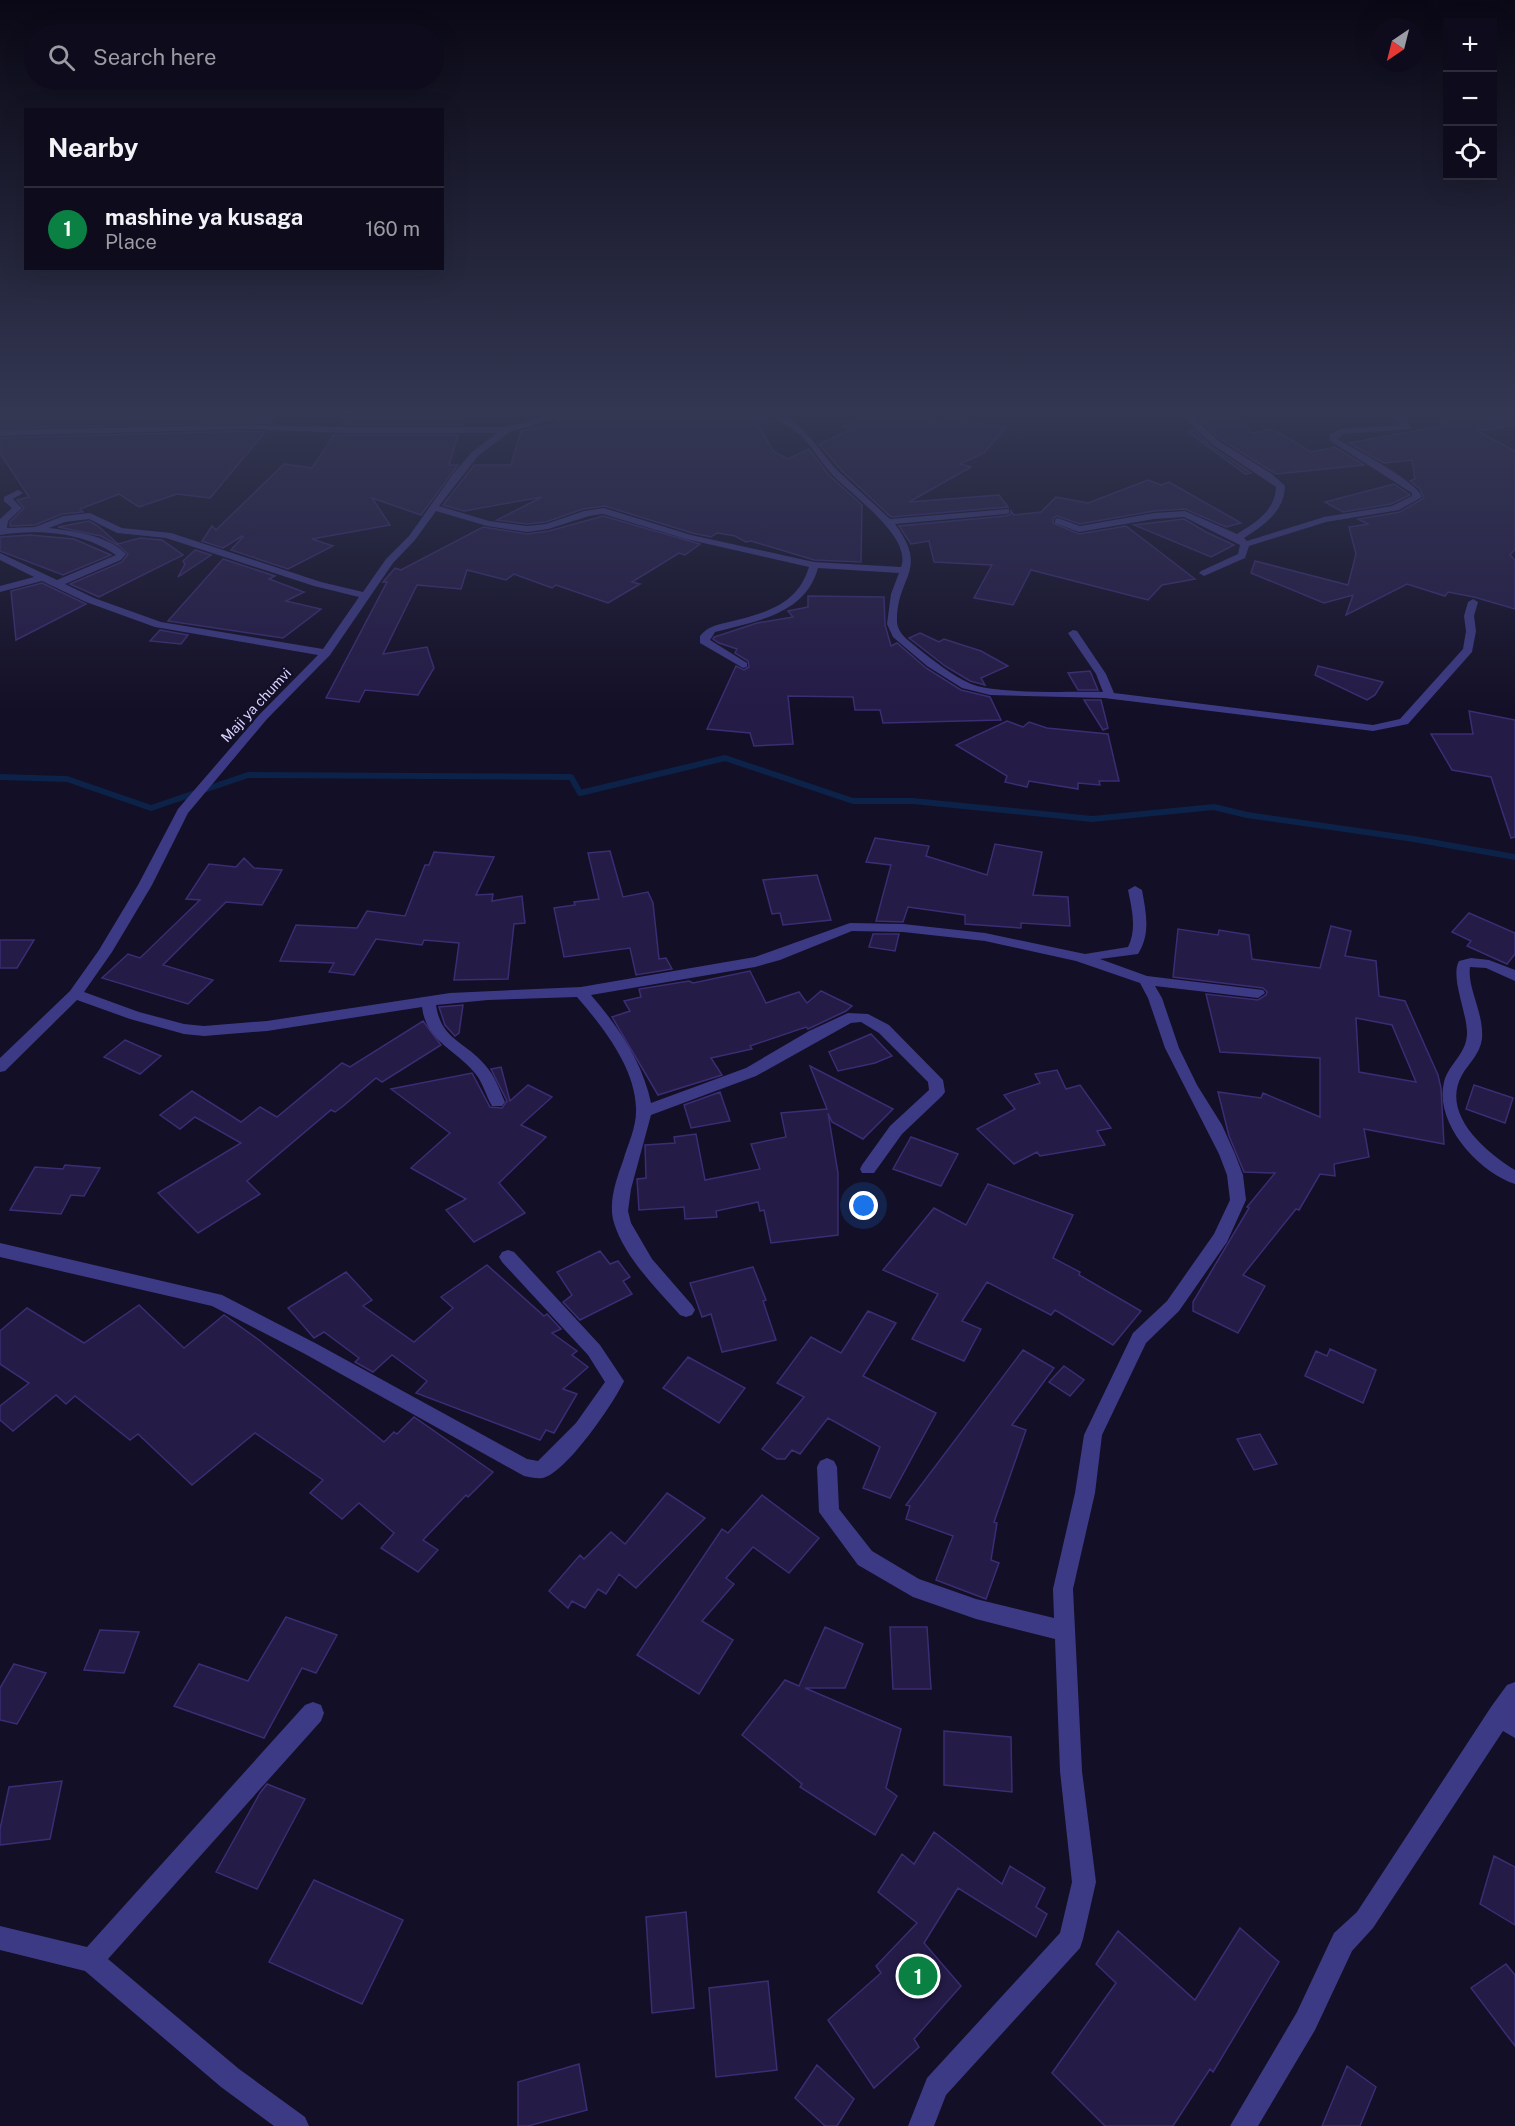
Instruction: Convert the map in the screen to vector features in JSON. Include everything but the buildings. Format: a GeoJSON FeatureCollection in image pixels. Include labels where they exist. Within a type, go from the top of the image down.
{"type":"FeatureCollection","features":[{"type":"Feature","properties":{"kind":"street"},"geometry":{"type":"LineString","coordinates":[[14,511],[4,520],[0,532],[39,528],[63,519],[90,516],[120,531],[168,535],[318,584],[365,595]]}},
{"type":"Feature","properties":{"kind":"street","name":"Maji ya chumvi"},"geometry":{"type":"LineString","coordinates":[[0,1067],[75,994],[105,952],[145,885],[182,812],[263,717],[326,653],[389,561],[412,538],[433,511]]}},
{"type":"Feature","properties":{"kind":"street"},"geometry":{"type":"LineString","coordinates":[[447,511],[514,529],[541,528],[593,511]]}},
{"type":"Feature","properties":{"kind":"street"},"geometry":{"type":"LineString","coordinates":[[605,511],[689,537],[814,565],[873,567],[906,571]]}},
{"type":"Feature","properties":{"kind":"street"},"geometry":{"type":"LineString","coordinates":[[876,511],[901,539],[907,552],[906,571],[896,594],[892,624],[898,637],[931,664],[966,686],[990,692],[1110,696],[1373,728],[1404,722],[1468,650],[1471,632],[1469,616],[1473,602]]}},
{"type":"Feature","properties":{"kind":"street"},"geometry":{"type":"LineString","coordinates":[[888,522],[1004,511]]}},
{"type":"Feature","properties":{"kind":"street"},"geometry":{"type":"LineString","coordinates":[[1241,541],[1268,518],[1272,511]]}},
{"type":"Feature","properties":{"kind":"street"},"geometry":{"type":"LineString","coordinates":[[1058,521],[1079,529],[1154,516],[1185,514],[1241,541],[1266,540],[1327,519],[1380,511]]}},
{"type":"Feature","properties":{"kind":"street"},"geometry":{"type":"LineString","coordinates":[[39,528],[98,540],[121,555],[57,584]]}},
{"type":"Feature","properties":{"kind":"street"},"geometry":{"type":"LineString","coordinates":[[1204,573],[1242,556],[1241,541]]}},
{"type":"Feature","properties":{"kind":"street"},"geometry":{"type":"LineString","coordinates":[[0,556],[90,600],[159,625],[326,653]]}},
{"type":"Feature","properties":{"kind":"street"},"geometry":{"type":"LineString","coordinates":[[743,665],[704,641],[705,636],[711,630],[758,617],[788,605],[808,587],[814,565]]}},
{"type":"Feature","properties":{"kind":"street"},"geometry":{"type":"LineString","coordinates":[[0,589],[44,577]]}},
{"type":"Feature","properties":{"kind":"street"},"geometry":{"type":"LineString","coordinates":[[1073,633],[1101,674],[1110,696]]}},
{"type":"Feature","properties":{"kind":"street"},"geometry":{"type":"LineString","coordinates":[[1079,957],[1112,956],[1133,951],[1139,942],[1140,925],[1135,890]]}},
{"type":"Feature","properties":{"kind":"street"},"geometry":{"type":"LineString","coordinates":[[75,994],[106,1007],[184,1029],[204,1031],[267,1026],[488,994],[581,992],[755,962],[774,957],[850,927],[940,931],[985,937],[1079,957],[1145,980],[1258,993]]}},
{"type":"Feature","properties":{"kind":"street"},"geometry":{"type":"LineString","coordinates":[[1515,976],[1486,963],[1477,961],[1464,964],[1463,982],[1472,1008],[1475,1042],[1452,1080],[1449,1105],[1459,1126],[1482,1156],[1515,1178]]}},
{"type":"Feature","properties":{"kind":"street"},"geometry":{"type":"LineString","coordinates":[[921,2126],[936,2087],[1071,1939],[1084,1882],[1071,1771],[1063,1589],[1085,1493],[1093,1435],[1139,1338],[1173,1306],[1221,1237],[1238,1200],[1235,1175],[1227,1154],[1214,1125],[1190,1086],[1177,1058],[1163,1017],[1145,980]]}},
{"type":"Feature","properties":{"kind":"street"},"geometry":{"type":"LineString","coordinates":[[581,992],[620,1045],[638,1081],[645,1111],[627,1171],[620,1213],[632,1244],[686,1310]]}},
{"type":"Feature","properties":{"kind":"street"},"geometry":{"type":"LineString","coordinates":[[428,1001],[428,1011],[437,1033],[486,1075],[497,1102]]}},
{"type":"Feature","properties":{"kind":"street"},"geometry":{"type":"LineString","coordinates":[[645,1111],[751,1072],[848,1018],[863,1017],[895,1038],[935,1080],[937,1092],[896,1130],[868,1169]]}},
{"type":"Feature","properties":{"kind":"street"},"geometry":{"type":"LineString","coordinates":[[0,1250],[216,1300],[311,1349],[525,1467],[541,1470],[554,1460],[608,1398],[615,1382],[594,1350],[507,1257]]}},
{"type":"Feature","properties":{"kind":"street"},"geometry":{"type":"LineString","coordinates":[[827,1467],[829,1512],[865,1558],[913,1587],[976,1609],[1064,1631]]}},
{"type":"Feature","properties":{"kind":"street"},"geometry":{"type":"LineString","coordinates":[[1243,2126],[1306,2021],[1343,1942],[1365,1920],[1507,1721],[1515,1693]]}},
{"type":"Feature","properties":{"kind":"street"},"geometry":{"type":"LineString","coordinates":[[91,1960],[313,1713]]}},
{"type":"Feature","properties":{"kind":"street"},"geometry":{"type":"LineString","coordinates":[[0,1938],[91,1960],[230,2078],[297,2126]]}},
{"type":"Feature","properties":{"kind":"waterway"},"geometry":{"type":"LineString","coordinates":[[0,777],[67,779],[151,808],[248,775],[571,777],[580,793],[725,758],[853,801],[913,801],[1092,819],[1214,807],[1247,815],[1414,839],[1515,857]]}},
{"type":"Feature","properties":{"kind":"place","name":"mashine ya kusaga"},"geometry":{"type":"Point","coordinates":[918,1976]}}]}
